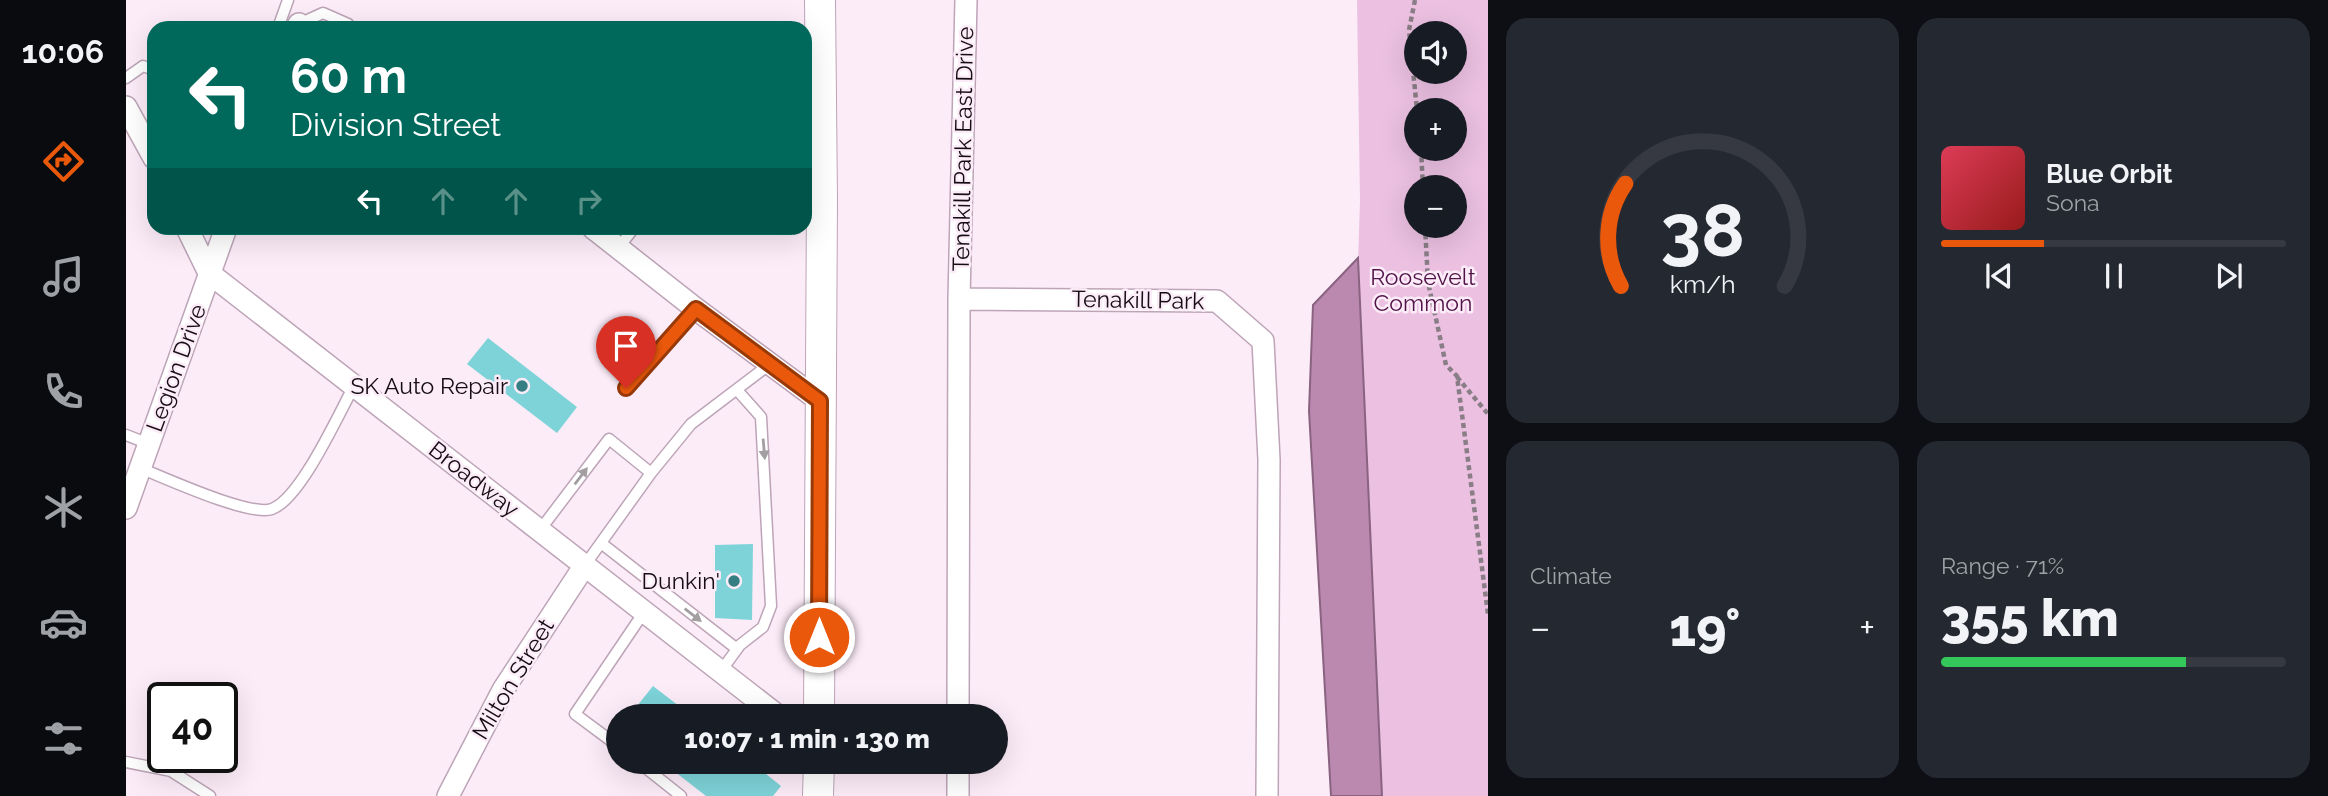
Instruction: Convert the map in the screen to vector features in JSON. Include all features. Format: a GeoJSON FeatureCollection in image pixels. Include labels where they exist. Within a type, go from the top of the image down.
{"type":"FeatureCollection","features":[{"type":"Feature","properties":{"kind":"street"},"geometry":{"type":"LineString","coordinates":[[819,704],[820,0]]}},
{"type":"Feature","properties":{"kind":"street","name":"Tenakill Park East Drive"},"geometry":{"type":"LineString","coordinates":[[959,299],[966,0]]}},
{"type":"Feature","properties":{"kind":"street"},"geometry":{"type":"LineString","coordinates":[[126,107],[147,145]]}},
{"type":"Feature","properties":{"kind":"street","name":"Broadway"},"geometry":{"type":"LineString","coordinates":[[190,235],[209,273],[763,704]]}},
{"type":"Feature","properties":{"kind":"street","name":"Legion Drive"},"geometry":{"type":"LineString","coordinates":[[126,508],[223,235]]}},
{"type":"Feature","properties":{"kind":"street"},"geometry":{"type":"LineString","coordinates":[[603,235],[696,309],[820,401]]}},
{"type":"Feature","properties":{"kind":"street"},"geometry":{"type":"LineString","coordinates":[[958,704],[959,299]]}},
{"type":"Feature","properties":{"kind":"street","name":"Tenakill Park"},"geometry":{"type":"LineString","coordinates":[[959,299],[1217,301],[1264,341],[1269,460],[1267,796]]}},
{"type":"Feature","properties":{"kind":"street","name":"Milton Street"},"geometry":{"type":"LineString","coordinates":[[448,796],[503,690],[584,565]]}},
{"type":"Feature","properties":{"kind":"street"},"geometry":{"type":"LineString","coordinates":[[818,796],[819,774]]}},
{"type":"Feature","properties":{"kind":"street"},"geometry":{"type":"LineString","coordinates":[[958,774],[958,796]]}},
{"type":"Feature","properties":{"kind":"lane"},"geometry":{"type":"LineString","coordinates":[[288,0],[290,21]]}},
{"type":"Feature","properties":{"kind":"lane"},"geometry":{"type":"LineString","coordinates":[[305,21],[323,13],[343,21]]}},
{"type":"Feature","properties":{"kind":"lane"},"geometry":{"type":"LineString","coordinates":[[126,78],[143,66],[147,67]]}},
{"type":"Feature","properties":{"kind":"lane"},"geometry":{"type":"LineString","coordinates":[[619,247],[628,235]]}},
{"type":"Feature","properties":{"kind":"lane"},"geometry":{"type":"LineString","coordinates":[[626,388],[696,309]]}},
{"type":"Feature","properties":{"kind":"lane"},"geometry":{"type":"LineString","coordinates":[[584,565],[691,424],[770,363]]}},
{"type":"Feature","properties":{"kind":"lane"},"geometry":{"type":"LineString","coordinates":[[140,468],[248,510],[270,510],[286,500],[304,476],[354,386]]}},
{"type":"Feature","properties":{"kind":"lane"},"geometry":{"type":"LineString","coordinates":[[721,671],[737,649],[763,627],[771,606],[761,417],[737,390]]}},
{"type":"Feature","properties":{"kind":"lane"},"geometry":{"type":"LineString","coordinates":[[126,435],[149,444]]}},
{"type":"Feature","properties":{"kind":"lane"},"geometry":{"type":"LineString","coordinates":[[540,530],[609,439],[652,472]]}},
{"type":"Feature","properties":{"kind":"lane"},"geometry":{"type":"LineString","coordinates":[[601,543],[737,649]]}},
{"type":"Feature","properties":{"kind":"lane"},"geometry":{"type":"LineString","coordinates":[[606,737],[575,714],[644,612]]}},
{"type":"Feature","properties":{"kind":"lane"},"geometry":{"type":"LineString","coordinates":[[126,762],[172,771],[210,796]]}},
{"type":"Feature","properties":{"kind":"lane"},"geometry":{"type":"LineString","coordinates":[[653,774],[681,796]]}},
{"type":"Feature","properties":{"kind":"path"},"geometry":{"type":"LineString","coordinates":[[1415,0],[1409,30],[1416,98]]}},
{"type":"Feature","properties":{"kind":"path"},"geometry":{"type":"LineString","coordinates":[[1426,238],[1430,294],[1446,365],[1488,414]]}},
{"type":"Feature","properties":{"kind":"path"},"geometry":{"type":"LineString","coordinates":[[1457,376],[1488,614]]}},
{"type":"Feature","properties":{"kind":"green space","name":"Roosevelt Common"},"geometry":{"type":"Polygon","coordinates":[[[1357,0],[1488,0],[1488,796],[1382,796],[1358,264],[1360,201],[1357,0]]]}},
{"type":"Feature","properties":{"kind":"shaded area"},"geometry":{"type":"Polygon","coordinates":[[[1358,258],[1382,796],[1331,796],[1309,411],[1313,305],[1358,258]]]}},
{"type":"Feature","properties":{"kind":"building","name":"SK Auto Repair"},"geometry":{"type":"Polygon","coordinates":[[[488,338],[577,407],[557,433],[467,364],[488,338]]]}},
{"type":"Feature","properties":{"kind":"building","name":"Dunkin'"},"geometry":{"type":"Polygon","coordinates":[[[753,544],[752,620],[715,618],[715,545],[753,544]]]}},
{"type":"Feature","properties":{"kind":"building"},"geometry":{"type":"Polygon","coordinates":[[[653,686],[676,704],[639,704],[653,686]]]}},
{"type":"Feature","properties":{"kind":"building"},"geometry":{"type":"Polygon","coordinates":[[[678,774],[766,774],[781,786],[773,796],[706,796],[678,774]]]}},
{"type":"Feature","properties":{"kind":"place","name":"SK Auto Repair"},"geometry":{"type":"Point","coordinates":[522,386]}},
{"type":"Feature","properties":{"kind":"place","name":"Dunkin'"},"geometry":{"type":"Point","coordinates":[734,581]}},
{"type":"Feature","properties":{"kind":"route"},"geometry":{"type":"LineString","coordinates":[[626,388],[696,309],[820,401],[819,637]]}}]}
